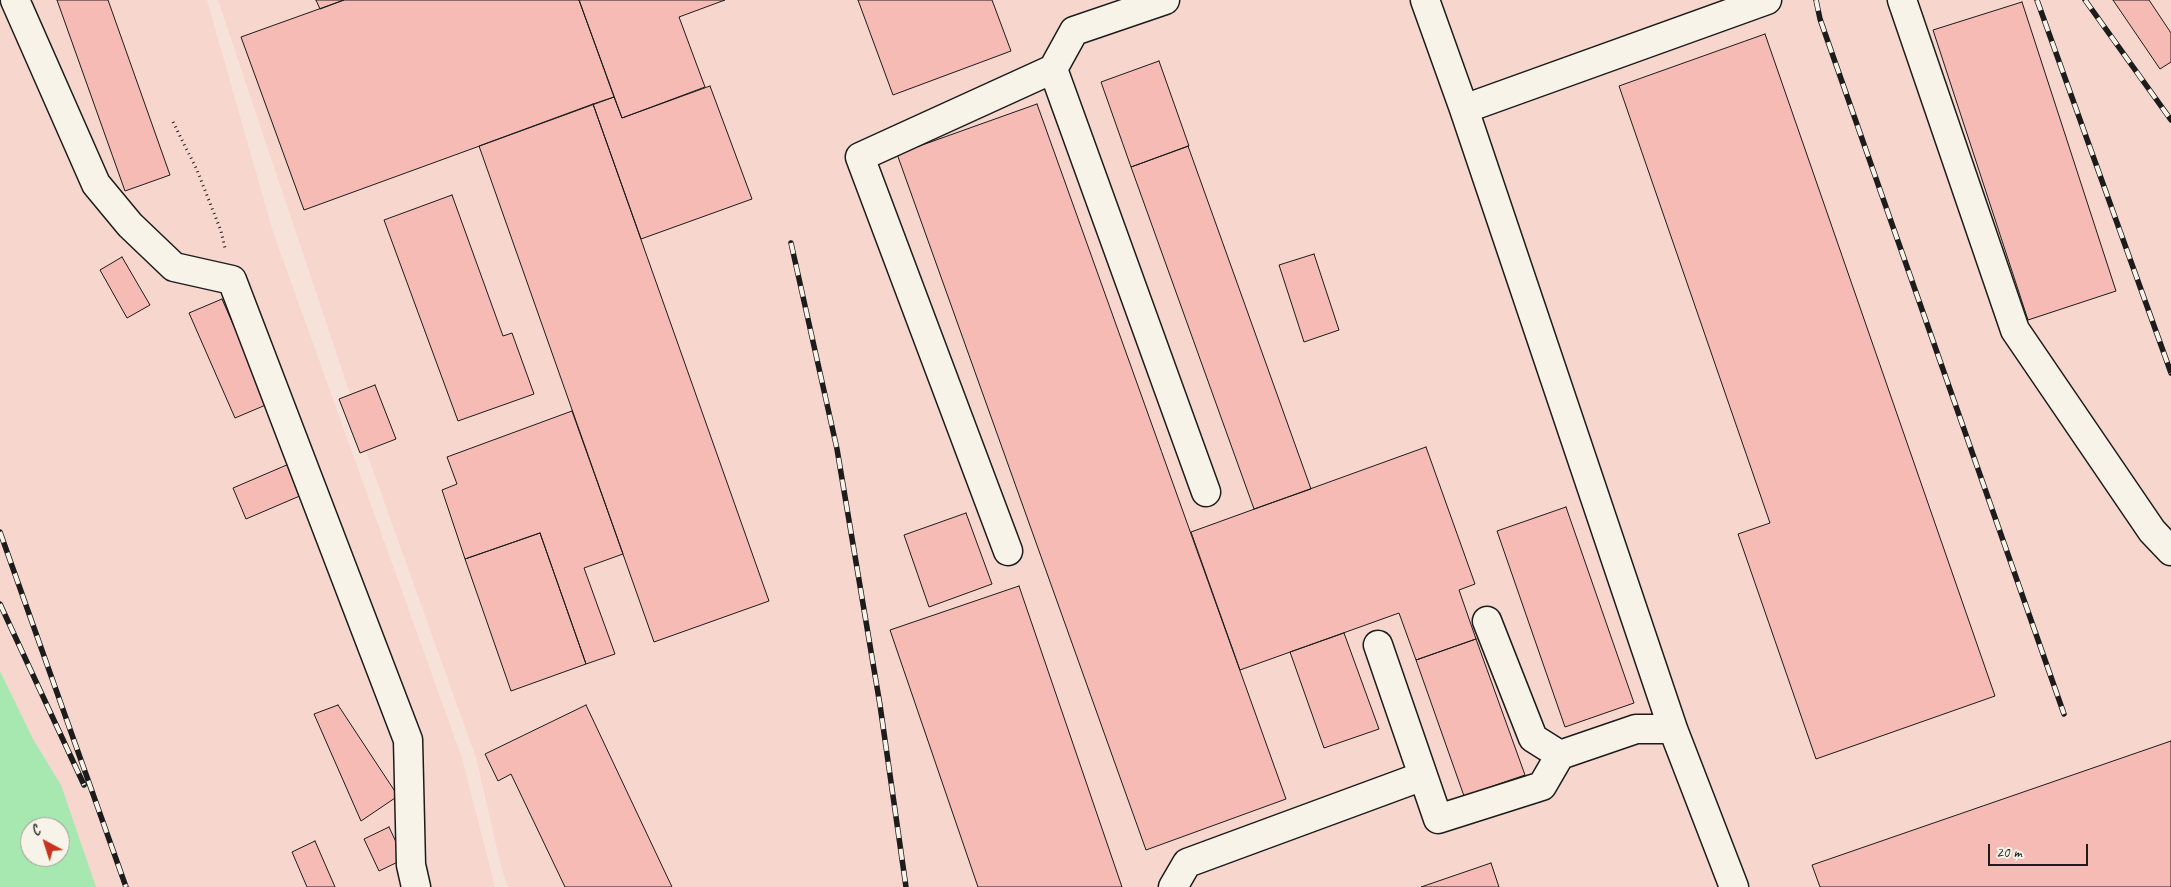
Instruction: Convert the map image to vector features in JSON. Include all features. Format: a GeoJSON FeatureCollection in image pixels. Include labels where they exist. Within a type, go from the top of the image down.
{"type":"FeatureCollection","features":[{"type":"Feature","properties":{"kind":"lane"},"geometry":{"type":"LineString","coordinates":[[15,0],[96,184],[130,224],[174,268],[232,280],[408,740],[412,887]]}},
{"type":"Feature","properties":{"kind":"lane"},"geometry":{"type":"LineString","coordinates":[[1008,551],[860,156],[1053,69],[1074,31],[1165,0]]}},
{"type":"Feature","properties":{"kind":"lane"},"geometry":{"type":"LineString","coordinates":[[1425,0],[1464,109],[1673,729],[1734,887]]}},
{"type":"Feature","properties":{"kind":"lane"},"geometry":{"type":"LineString","coordinates":[[1464,109],[1766,0]]}},
{"type":"Feature","properties":{"kind":"lane"},"geometry":{"type":"LineString","coordinates":[[1902,0],[2015,330],[2152,531],[2171,551]]}},
{"type":"Feature","properties":{"kind":"lane"},"geometry":{"type":"LineString","coordinates":[[1053,69],[1206,492]]}},
{"type":"Feature","properties":{"kind":"lane"},"geometry":{"type":"LineString","coordinates":[[1487,621],[1533,738],[1560,755]]}},
{"type":"Feature","properties":{"kind":"lane"},"geometry":{"type":"LineString","coordinates":[[1378,645],[1438,819],[1542,786],[1560,755],[1636,728],[1673,729]]}},
{"type":"Feature","properties":{"kind":"lane"},"geometry":{"type":"LineString","coordinates":[[1173,887],[1187,863],[1423,776]]}},
{"type":"Feature","properties":{"kind":"path"},"geometry":{"type":"LineString","coordinates":[[173,122],[197,170],[222,231],[232,280]]}},
{"type":"Feature","properties":{"kind":"shaded area"},"geometry":{"type":"Polygon","coordinates":[[[0,0],[207,0],[273,232],[462,758],[495,887],[75,887],[70,867],[70,817],[55,817],[0,695],[0,0]]]}},
{"type":"Feature","properties":{"kind":"shaded area"},"geometry":{"type":"Polygon","coordinates":[[[218,0],[2171,0],[2171,887],[1499,887],[1491,863],[1421,887],[508,887],[501,866],[476,758],[366,451],[360,453],[339,399],[350,394],[218,0]]]}},
{"type":"Feature","properties":{"kind":"green space"},"geometry":{"type":"Polygon","coordinates":[[[0,671],[33,739],[61,785],[96,887],[0,887],[0,671]]]}},
{"type":"Feature","properties":{"kind":"building"},"geometry":{"type":"Polygon","coordinates":[[[57,0],[108,0],[170,175],[125,191],[57,0]]]}},
{"type":"Feature","properties":{"kind":"building"},"geometry":{"type":"Polygon","coordinates":[[[316,0],[344,0],[320,9],[316,0]]]}},
{"type":"Feature","properties":{"kind":"building"},"geometry":{"type":"Polygon","coordinates":[[[344,0],[579,0],[614,97],[304,210],[241,37],[344,0]]]}},
{"type":"Feature","properties":{"kind":"building"},"geometry":{"type":"Polygon","coordinates":[[[579,0],[725,0],[679,17],[705,87],[622,118],[579,0]]]}},
{"type":"Feature","properties":{"kind":"building"},"geometry":{"type":"Polygon","coordinates":[[[858,0],[992,0],[1011,51],[893,95],[858,0]]]}},
{"type":"Feature","properties":{"kind":"building"},"geometry":{"type":"Polygon","coordinates":[[[2113,0],[2149,0],[2171,33],[2171,62],[2160,69],[2113,0]]]}},
{"type":"Feature","properties":{"kind":"building"},"geometry":{"type":"Polygon","coordinates":[[[2022,2],[2116,291],[2028,320],[1933,30],[2022,2]]]}},
{"type":"Feature","properties":{"kind":"building"},"geometry":{"type":"Polygon","coordinates":[[[1765,34],[1995,696],[1816,759],[1738,534],[1770,523],[1619,86],[1765,34]]]}},
{"type":"Feature","properties":{"kind":"building"},"geometry":{"type":"Polygon","coordinates":[[[1159,61],[1189,146],[1131,167],[1101,82],[1159,61]]]}},
{"type":"Feature","properties":{"kind":"building"},"geometry":{"type":"Polygon","coordinates":[[[710,86],[752,199],[641,239],[593,104],[614,97],[622,118],[710,86]]]}},
{"type":"Feature","properties":{"kind":"building"},"geometry":{"type":"Polygon","coordinates":[[[593,104],[769,601],[654,642],[479,146],[593,104]]]}},
{"type":"Feature","properties":{"kind":"building"},"geometry":{"type":"Polygon","coordinates":[[[1037,104],[1286,799],[1146,850],[897,154],[1037,104]]]}},
{"type":"Feature","properties":{"kind":"building"},"geometry":{"type":"Polygon","coordinates":[[[1188,146],[1311,489],[1254,509],[1131,167],[1188,146]]]}},
{"type":"Feature","properties":{"kind":"building"},"geometry":{"type":"Polygon","coordinates":[[[452,195],[503,336],[512,333],[534,394],[458,421],[384,220],[452,195]]]}},
{"type":"Feature","properties":{"kind":"building"},"geometry":{"type":"Polygon","coordinates":[[[1314,254],[1339,330],[1304,342],[1279,265],[1314,254]]]}},
{"type":"Feature","properties":{"kind":"building"},"geometry":{"type":"Polygon","coordinates":[[[122,257],[150,305],[127,318],[100,270],[122,257]]]}},
{"type":"Feature","properties":{"kind":"building"},"geometry":{"type":"Polygon","coordinates":[[[222,299],[268,404],[235,418],[189,313],[222,299]]]}},
{"type":"Feature","properties":{"kind":"building"},"geometry":{"type":"Polygon","coordinates":[[[375,385],[396,439],[360,453],[339,399],[375,385]]]}},
{"type":"Feature","properties":{"kind":"building"},"geometry":{"type":"Polygon","coordinates":[[[572,411],[623,554],[584,568],[615,654],[586,664],[540,533],[465,559],[442,490],[457,484],[447,457],[572,411]]]}},
{"type":"Feature","properties":{"kind":"building"},"geometry":{"type":"Polygon","coordinates":[[[1426,447],[1475,584],[1459,590],[1476,639],[1416,660],[1399,613],[1240,670],[1191,532],[1426,447]]]}},
{"type":"Feature","properties":{"kind":"building"},"geometry":{"type":"Polygon","coordinates":[[[289,464],[302,495],[246,519],[233,488],[289,464]]]}},
{"type":"Feature","properties":{"kind":"building"},"geometry":{"type":"Polygon","coordinates":[[[1566,507],[1634,703],[1565,727],[1497,531],[1566,507]]]}},
{"type":"Feature","properties":{"kind":"building"},"geometry":{"type":"Polygon","coordinates":[[[966,513],[992,584],[929,607],[904,535],[966,513]]]}},
{"type":"Feature","properties":{"kind":"building"},"geometry":{"type":"Polygon","coordinates":[[[540,533],[586,664],[511,691],[465,559],[540,533]]]}},
{"type":"Feature","properties":{"kind":"building"},"geometry":{"type":"Polygon","coordinates":[[[1019,586],[1122,887],[978,887],[890,630],[1019,586]]]}},
{"type":"Feature","properties":{"kind":"building"},"geometry":{"type":"Polygon","coordinates":[[[1344,633],[1379,729],[1324,748],[1290,652],[1344,633]]]}},
{"type":"Feature","properties":{"kind":"building"},"geometry":{"type":"Polygon","coordinates":[[[1476,639],[1525,775],[1464,796],[1416,660],[1476,639]]]}},
{"type":"Feature","properties":{"kind":"building"},"geometry":{"type":"Polygon","coordinates":[[[338,705],[398,796],[361,821],[314,714],[338,705]]]}},
{"type":"Feature","properties":{"kind":"building"},"geometry":{"type":"Polygon","coordinates":[[[586,705],[672,887],[565,887],[511,774],[498,781],[485,754],[586,705]]]}},
{"type":"Feature","properties":{"kind":"building"},"geometry":{"type":"Polygon","coordinates":[[[2171,741],[2171,887],[1820,887],[1812,865],[2171,741]]]}},
{"type":"Feature","properties":{"kind":"building"},"geometry":{"type":"Polygon","coordinates":[[[389,827],[404,859],[379,871],[364,839],[389,827]]]}},
{"type":"Feature","properties":{"kind":"building"},"geometry":{"type":"Polygon","coordinates":[[[315,841],[335,887],[307,887],[292,852],[315,841]]]}},
{"type":"Feature","properties":{"kind":"building"},"geometry":{"type":"Polygon","coordinates":[[[1491,863],[1499,887],[1421,887],[1491,863]]]}},
{"type":"Feature","properties":{"kind":"railway"},"geometry":{"type":"LineString","coordinates":[[1816,0],[1820,19],[2064,714]]}},
{"type":"Feature","properties":{"kind":"railway"},"geometry":{"type":"LineString","coordinates":[[2037,0],[2171,373]]}},
{"type":"Feature","properties":{"kind":"railway"},"geometry":{"type":"LineString","coordinates":[[2085,0],[2171,120]]}},
{"type":"Feature","properties":{"kind":"railway"},"geometry":{"type":"LineString","coordinates":[[791,243],[837,449],[880,705],[906,887]]}},
{"type":"Feature","properties":{"kind":"railway"},"geometry":{"type":"LineString","coordinates":[[0,532],[126,887]]}},
{"type":"Feature","properties":{"kind":"railway"},"geometry":{"type":"LineString","coordinates":[[0,604],[84,785]]}}]}
